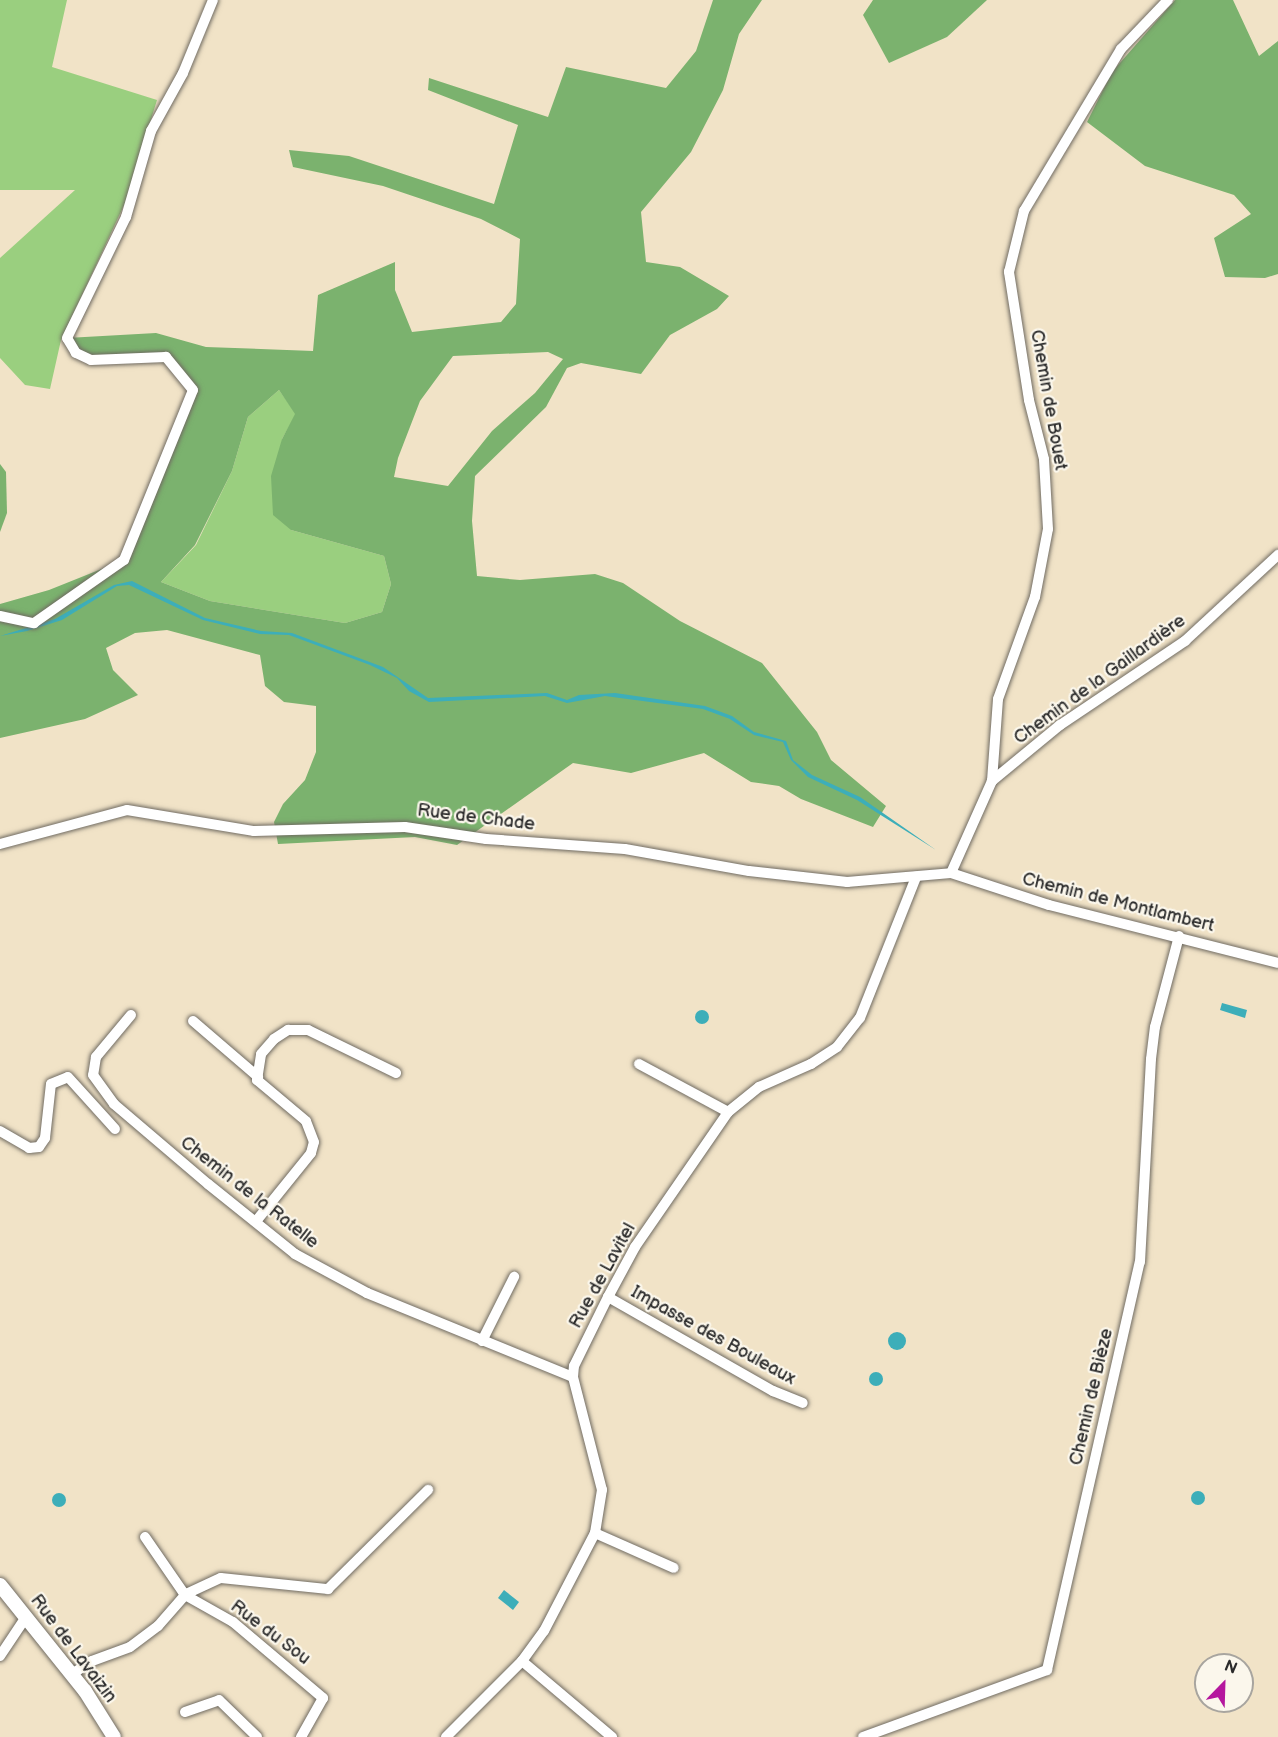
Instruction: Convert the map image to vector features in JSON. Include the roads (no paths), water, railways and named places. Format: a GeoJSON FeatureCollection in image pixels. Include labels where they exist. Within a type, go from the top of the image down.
{"type":"FeatureCollection","features":[{"type":"Feature","properties":{"kind":"main road","name":"Rue de Lavaizin"},"geometry":{"type":"LineString","coordinates":[[0,1585],[72,1674],[114,1737]]}},
{"type":"Feature","properties":{"kind":"street"},"geometry":{"type":"LineString","coordinates":[[0,616],[34,623],[124,560],[193,390],[166,357],[91,360],[76,353],[67,338],[126,217],[151,131],[183,73],[213,0]]}},
{"type":"Feature","properties":{"kind":"street","name":"Chemin de Bouet"},"geometry":{"type":"LineString","coordinates":[[951,873],[992,781],[998,699],[1035,597],[1048,529],[1044,459],[1029,400],[1009,272],[1024,211],[1120,49],[1167,0]]}},
{"type":"Feature","properties":{"kind":"street","name":"Chemin de la Gaillardière"},"geometry":{"type":"LineString","coordinates":[[992,781],[1060,725],[1185,641],[1278,555]]}},
{"type":"Feature","properties":{"kind":"street","name":"Rue de Chade"},"geometry":{"type":"LineString","coordinates":[[0,844],[127,810],[254,831],[405,827],[486,838],[625,849],[749,871],[847,882],[916,878],[951,873]]}},
{"type":"Feature","properties":{"kind":"street","name":"Chemin de Montlambert"},"geometry":{"type":"LineString","coordinates":[[951,873],[1049,905],[1179,936],[1278,963]]}},
{"type":"Feature","properties":{"kind":"street","name":"Rue de Lavitel"},"geometry":{"type":"LineString","coordinates":[[573,1377],[574,1366],[635,1247],[728,1112],[759,1087],[811,1064],[837,1047],[860,1018],[916,878]]}},
{"type":"Feature","properties":{"kind":"street","name":"Chemin de Bièze"},"geometry":{"type":"LineString","coordinates":[[863,1737],[1047,1670],[1140,1262],[1151,1059],[1179,936]]}},
{"type":"Feature","properties":{"kind":"street","name":"Chemin de la Ratelle"},"geometry":{"type":"LineString","coordinates":[[131,1015],[96,1057],[93,1075],[114,1104],[138,1126],[258,1220],[295,1254],[357,1288],[573,1377]]}},
{"type":"Feature","properties":{"kind":"street"},"geometry":{"type":"LineString","coordinates":[[194,1021],[258,1077]]}},
{"type":"Feature","properties":{"kind":"street"},"geometry":{"type":"LineString","coordinates":[[258,1220],[311,1153],[315,1142],[306,1121],[260,1086],[258,1077],[261,1054],[278,1036],[299,1028],[396,1073]]}},
{"type":"Feature","properties":{"kind":"street"},"geometry":{"type":"LineString","coordinates":[[639,1064],[728,1112]]}},
{"type":"Feature","properties":{"kind":"street"},"geometry":{"type":"LineString","coordinates":[[0,1131],[29,1148],[39,1147],[45,1138],[51,1084],[68,1077],[115,1129]]}},
{"type":"Feature","properties":{"kind":"street"},"geometry":{"type":"LineString","coordinates":[[482,1341],[513,1277]]}},
{"type":"Feature","properties":{"kind":"street","name":"Impasse des Bouleaux"},"geometry":{"type":"LineString","coordinates":[[608,1297],[773,1391],[804,1403]]}},
{"type":"Feature","properties":{"kind":"street"},"geometry":{"type":"LineString","coordinates":[[446,1737],[522,1660],[564,1599],[595,1533],[602,1490],[573,1377]]}},
{"type":"Feature","properties":{"kind":"street"},"geometry":{"type":"LineString","coordinates":[[72,1674],[92,1661],[130,1647],[158,1626],[185,1595],[221,1578],[328,1589],[428,1490]]}},
{"type":"Feature","properties":{"kind":"street"},"geometry":{"type":"LineString","coordinates":[[595,1533],[674,1568]]}},
{"type":"Feature","properties":{"kind":"street","name":"Rue du Sou"},"geometry":{"type":"LineString","coordinates":[[145,1537],[185,1595],[233,1622],[323,1698],[301,1737]]}},
{"type":"Feature","properties":{"kind":"street"},"geometry":{"type":"LineString","coordinates":[[0,1656],[26,1617]]}},
{"type":"Feature","properties":{"kind":"street"},"geometry":{"type":"LineString","coordinates":[[522,1660],[612,1737]]}},
{"type":"Feature","properties":{"kind":"street"},"geometry":{"type":"LineString","coordinates":[[185,1712],[219,1700],[257,1737]]}},
{"type":"Feature","properties":{"kind":"water"},"geometry":{"type":"Polygon","coordinates":[[[132,581],[205,618],[261,631],[292,633],[383,667],[428,698],[547,693],[567,700],[579,695],[615,693],[705,706],[732,716],[754,732],[786,741],[793,760],[812,775],[860,797],[936,850],[857,800],[808,777],[791,760],[783,742],[754,735],[730,719],[703,709],[605,696],[567,703],[545,696],[429,702],[409,691],[397,678],[370,665],[289,635],[260,634],[203,620],[129,585],[117,586],[62,620],[27,631],[0,636],[55,619],[114,585],[132,581]]]}},
{"type":"Feature","properties":{"kind":"water"},"geometry":{"type":"Polygon","coordinates":[[[1222,1003],[1247,1010],[1245,1018],[1220,1010],[1222,1003]]]}},
{"type":"Feature","properties":{"kind":"water"},"geometry":{"type":"Polygon","coordinates":[[[702,1010],[707,1012],[709,1017],[707,1022],[702,1024],[697,1022],[695,1017],[697,1012],[702,1010]]]}},
{"type":"Feature","properties":{"kind":"water"},"geometry":{"type":"Polygon","coordinates":[[[897,1332],[903,1335],[906,1341],[903,1347],[897,1350],[891,1347],[888,1341],[891,1335],[897,1332]]]}},
{"type":"Feature","properties":{"kind":"water"},"geometry":{"type":"Polygon","coordinates":[[[876,1372],[881,1374],[883,1379],[881,1384],[876,1386],[871,1384],[869,1379],[871,1374],[876,1372]]]}},
{"type":"Feature","properties":{"kind":"water"},"geometry":{"type":"Polygon","coordinates":[[[1198,1491],[1203,1493],[1205,1498],[1203,1503],[1198,1505],[1193,1503],[1191,1498],[1193,1493],[1198,1491]]]}},
{"type":"Feature","properties":{"kind":"water"},"geometry":{"type":"Polygon","coordinates":[[[59,1493],[64,1495],[66,1500],[64,1505],[59,1507],[54,1505],[52,1500],[54,1495],[59,1493]]]}},
{"type":"Feature","properties":{"kind":"water"},"geometry":{"type":"Polygon","coordinates":[[[504,1590],[519,1602],[513,1610],[498,1598],[504,1590]]]}}]}
